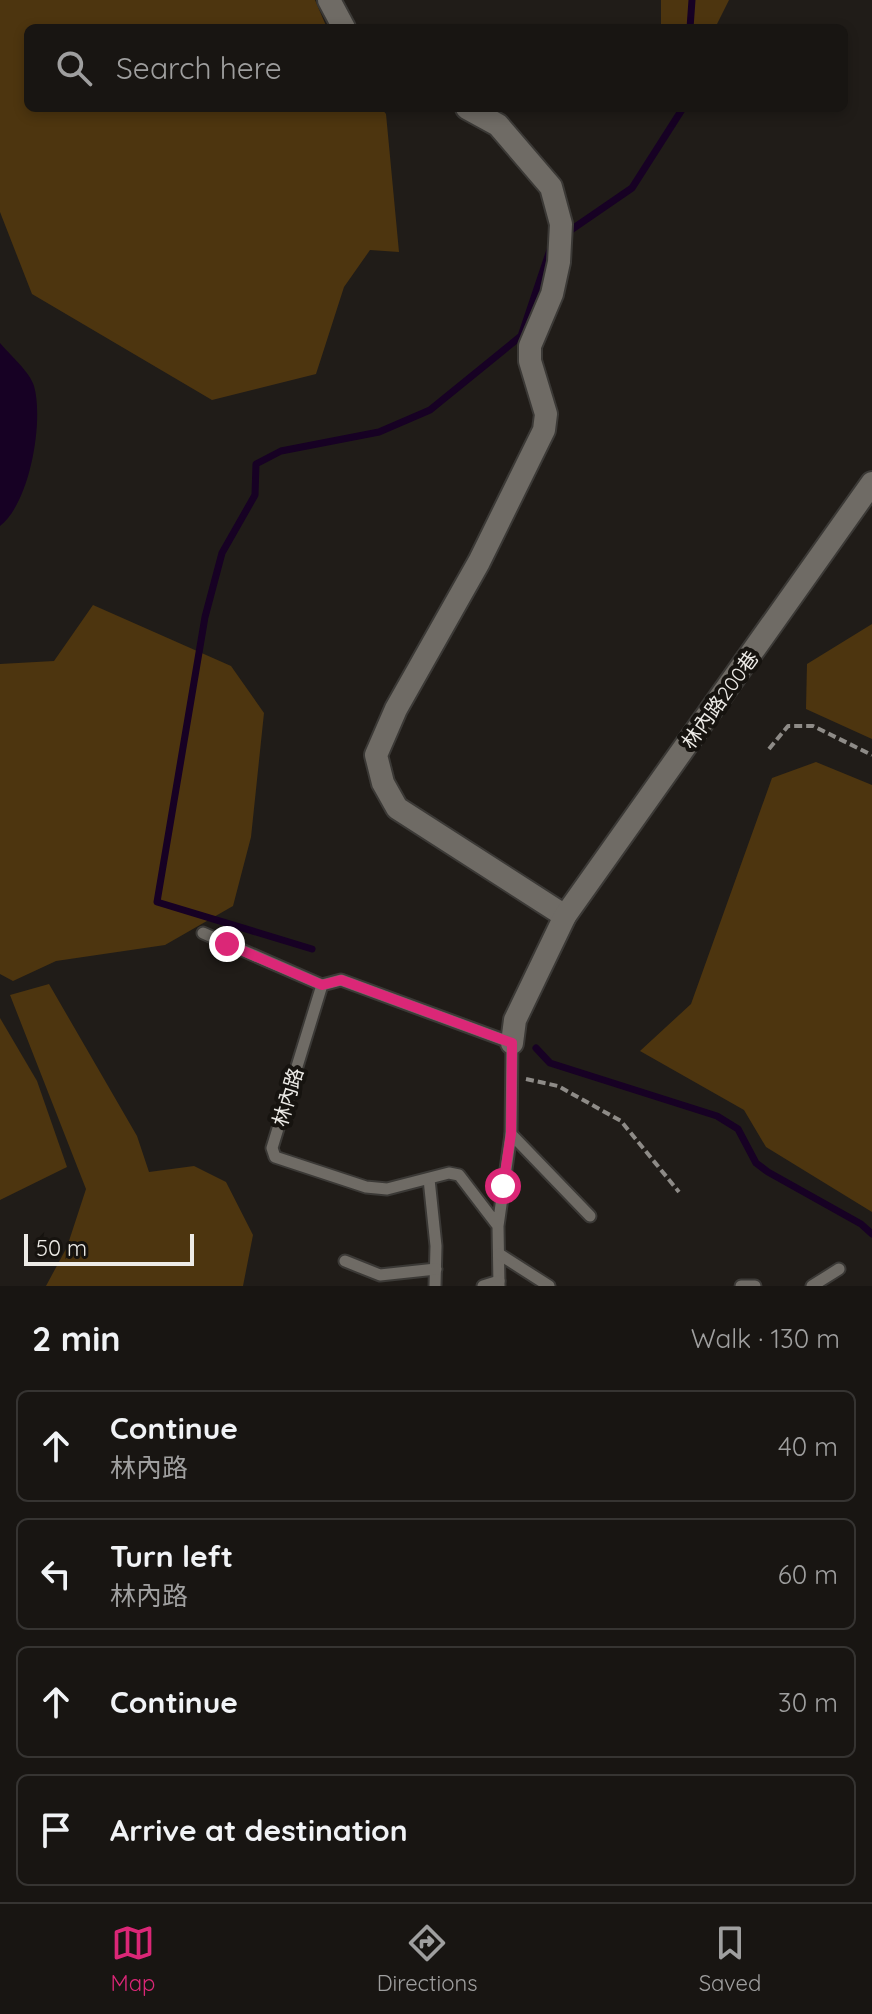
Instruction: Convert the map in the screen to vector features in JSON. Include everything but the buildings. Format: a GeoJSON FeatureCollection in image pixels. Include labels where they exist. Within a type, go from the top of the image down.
{"type":"FeatureCollection","features":[{"type":"Feature","properties":{"kind":"street"},"geometry":{"type":"LineString","coordinates":[[329,0],[342,24]]}},
{"type":"Feature","properties":{"kind":"street"},"geometry":{"type":"LineString","coordinates":[[474,112],[498,125],[551,187],[561,224],[560,254],[552,294],[530,346],[530,361],[546,414],[544,430],[479,562],[396,709],[376,755],[383,783],[397,808],[565,916],[515,1020],[512,1043]]}},
{"type":"Feature","properties":{"kind":"street","name":"林內路200巷"},"geometry":{"type":"LineString","coordinates":[[565,916],[872,483]]}},
{"type":"Feature","properties":{"kind":"lane"},"geometry":{"type":"LineString","coordinates":[[203,933],[322,985],[341,980],[512,1043],[511,1134],[498,1226],[499,1283],[483,1286]]}},
{"type":"Feature","properties":{"kind":"lane","name":"林內路"},"geometry":{"type":"LineString","coordinates":[[322,985],[272,1148],[275,1157],[366,1187],[387,1189],[449,1173],[459,1175],[498,1226]]}},
{"type":"Feature","properties":{"kind":"lane"},"geometry":{"type":"LineString","coordinates":[[511,1134],[590,1216]]}},
{"type":"Feature","properties":{"kind":"lane"},"geometry":{"type":"LineString","coordinates":[[429,1179],[435,1286]]}},
{"type":"Feature","properties":{"kind":"lane"},"geometry":{"type":"LineString","coordinates":[[499,1254],[544,1285]]}},
{"type":"Feature","properties":{"kind":"lane"},"geometry":{"type":"LineString","coordinates":[[345,1261],[380,1275],[436,1269]]}},
{"type":"Feature","properties":{"kind":"lane"},"geometry":{"type":"LineString","coordinates":[[812,1286],[839,1269]]}},
{"type":"Feature","properties":{"kind":"lane"},"geometry":{"type":"LineString","coordinates":[[741,1286],[755,1286]]}},
{"type":"Feature","properties":{"kind":"path"},"geometry":{"type":"LineString","coordinates":[[769,749],[788,726],[813,726],[872,755]]}},
{"type":"Feature","properties":{"kind":"path"},"geometry":{"type":"LineString","coordinates":[[512,1076],[558,1086],[621,1121],[679,1192]]}},
{"type":"Feature","properties":{"kind":"shaded area"},"geometry":{"type":"Polygon","coordinates":[[[0,0],[315,0],[325,24],[24,24],[24,112],[384,112],[399,252],[370,250],[344,287],[316,374],[212,400],[32,294],[0,212],[0,0]]]}},
{"type":"Feature","properties":{"kind":"shaded area"},"geometry":{"type":"Polygon","coordinates":[[[661,0],[729,0],[717,24],[661,24],[661,0]]]}},
{"type":"Feature","properties":{"kind":"shaded area"},"geometry":{"type":"Polygon","coordinates":[[[0,343],[32,381],[37,419],[27,481],[10,515],[0,526],[0,343]]]}},
{"type":"Feature","properties":{"kind":"shaded area"},"geometry":{"type":"Polygon","coordinates":[[[93,605],[231,666],[264,713],[251,837],[233,906],[165,945],[56,961],[13,981],[0,974],[0,664],[54,661],[93,605]]]}},
{"type":"Feature","properties":{"kind":"shaded area"},"geometry":{"type":"Polygon","coordinates":[[[872,624],[872,739],[806,709],[807,664],[872,624]]]}},
{"type":"Feature","properties":{"kind":"shaded area"},"geometry":{"type":"Polygon","coordinates":[[[816,762],[872,785],[872,1212],[766,1147],[744,1110],[640,1051],[691,1004],[772,778],[816,762]]]}},
{"type":"Feature","properties":{"kind":"shaded area"},"geometry":{"type":"Polygon","coordinates":[[[49,984],[137,1136],[149,1172],[194,1166],[226,1182],[253,1235],[243,1286],[46,1286],[67,1247],[86,1189],[10,995],[49,984]]]}},
{"type":"Feature","properties":{"kind":"shaded area"},"geometry":{"type":"Polygon","coordinates":[[[0,1018],[37,1081],[67,1167],[0,1200],[0,1018]]]}},
{"type":"Feature","properties":{"kind":"waterway"},"geometry":{"type":"LineString","coordinates":[[690,24],[692,0]]}},
{"type":"Feature","properties":{"kind":"waterway"},"geometry":{"type":"LineString","coordinates":[[565,234],[632,188],[680,112]]}},
{"type":"Feature","properties":{"kind":"waterway"},"geometry":{"type":"LineString","coordinates":[[312,949],[157,902],[205,617],[222,553],[255,495],[256,464],[281,451],[379,432],[430,410],[521,336],[551,247]]}},
{"type":"Feature","properties":{"kind":"waterway"},"geometry":{"type":"LineString","coordinates":[[536,1048],[550,1063],[717,1116],[738,1129],[756,1163],[861,1224],[872,1234]]}},
{"type":"Feature","properties":{"kind":"route"},"geometry":{"type":"LineString","coordinates":[[227,944],[322,985],[331,980],[341,980],[512,1043],[511,1134],[503,1186]]}}]}
